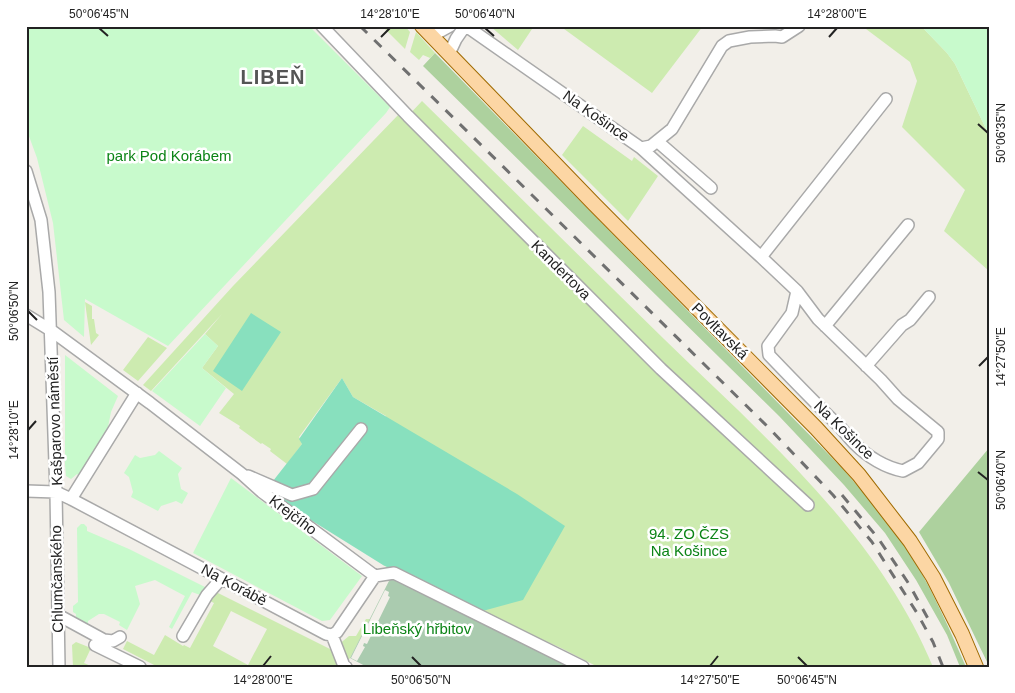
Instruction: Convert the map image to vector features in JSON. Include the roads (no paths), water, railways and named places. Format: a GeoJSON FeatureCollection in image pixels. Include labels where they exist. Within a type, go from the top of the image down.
{"type":"FeatureCollection","features":[{"type":"Feature","properties":{"kind":"main road","name":"Povltavská"},"geometry":{"type":"LineString","coordinates":[[427,31],[816,428],[859,475],[910,541],[933,577],[962,634],[976,667]]}},
{"type":"Feature","properties":{"kind":"street","name":"Kandertova"},"geometry":{"type":"LineString","coordinates":[[322,26],[545,255],[661,370],[808,505]]}},
{"type":"Feature","properties":{"kind":"street"},"geometry":{"type":"LineString","coordinates":[[427,31],[450,26]]}},
{"type":"Feature","properties":{"kind":"street","name":"Na Košince"},"geometry":{"type":"LineString","coordinates":[[448,54],[456,38],[466,26],[641,148],[797,291],[825,326],[898,399],[938,432],[938,439],[918,463],[903,471],[888,468],[870,458],[853,443],[840,427],[769,355],[768,346],[792,313],[797,291]]}},
{"type":"Feature","properties":{"kind":"street"},"geometry":{"type":"LineString","coordinates":[[641,148],[651,146],[672,129],[722,46],[728,41],[766,36],[782,37],[799,26]]}},
{"type":"Feature","properties":{"kind":"street"},"geometry":{"type":"LineString","coordinates":[[761,257],[886,98]]}},
{"type":"Feature","properties":{"kind":"street"},"geometry":{"type":"LineString","coordinates":[[657,141],[713,185],[699,200]]}},
{"type":"Feature","properties":{"kind":"street","name":"Kašparovo náměstí"},"geometry":{"type":"LineString","coordinates":[[26,171],[42,220],[49,292],[52,331],[56,492],[71,499],[137,393]]}},
{"type":"Feature","properties":{"kind":"street"},"geometry":{"type":"LineString","coordinates":[[825,326],[908,225]]}},
{"type":"Feature","properties":{"kind":"street"},"geometry":{"type":"LineString","coordinates":[[866,366],[929,297]]}},
{"type":"Feature","properties":{"kind":"street","name":"Krejčího"},"geometry":{"type":"LineString","coordinates":[[26,315],[52,331],[137,393],[242,474],[262,492],[376,576]]}},
{"type":"Feature","properties":{"kind":"street"},"geometry":{"type":"LineString","coordinates":[[242,474],[292,495],[313,488],[361,429]]}},
{"type":"Feature","properties":{"kind":"street"},"geometry":{"type":"LineString","coordinates":[[26,491],[56,492]]}},
{"type":"Feature","properties":{"kind":"street","name":"Chlumčanského"},"geometry":{"type":"LineString","coordinates":[[56,492],[59,667]]}},
{"type":"Feature","properties":{"kind":"street","name":"Na Korábě"},"geometry":{"type":"LineString","coordinates":[[71,499],[326,634],[332,635]]}},
{"type":"Feature","properties":{"kind":"street"},"geometry":{"type":"LineString","coordinates":[[346,667],[332,635],[337,632],[376,576],[394,573],[584,667]]}},
{"type":"Feature","properties":{"kind":"street"},"geometry":{"type":"LineString","coordinates":[[183,636],[206,595],[221,579]]}},
{"type":"Feature","properties":{"kind":"street"},"geometry":{"type":"LineString","coordinates":[[58,614],[104,640],[113,641],[120,638]]}},
{"type":"Feature","properties":{"kind":"street"},"geometry":{"type":"LineString","coordinates":[[95,645],[140,667]]}},
{"type":"Feature","properties":{"kind":"railway"},"geometry":{"type":"LineString","coordinates":[[360,26],[768,427],[833,495],[872,542],[917,613],[933,642],[943,667]]}},
{"type":"Feature","properties":{"kind":"railway"},"geometry":{"type":"LineString","coordinates":[[842,495],[878,538],[909,584],[931,624]]}},
{"type":"Feature","properties":{"kind":"district","name":"LIBEŇ"},"geometry":{"type":"Point","coordinates":[273,77]}},
{"type":"Feature","properties":{"kind":"park label","name":"park Pod Korábem"},"geometry":{"type":"Point","coordinates":[169,156]}},
{"type":"Feature","properties":{"kind":"park label","name":"94. ZO ČZS Na Košince"},"geometry":{"type":"Point","coordinates":[689,542]}},
{"type":"Feature","properties":{"kind":"park label","name":"Libeňský hřbitov"},"geometry":{"type":"Point","coordinates":[417,629]}}]}
